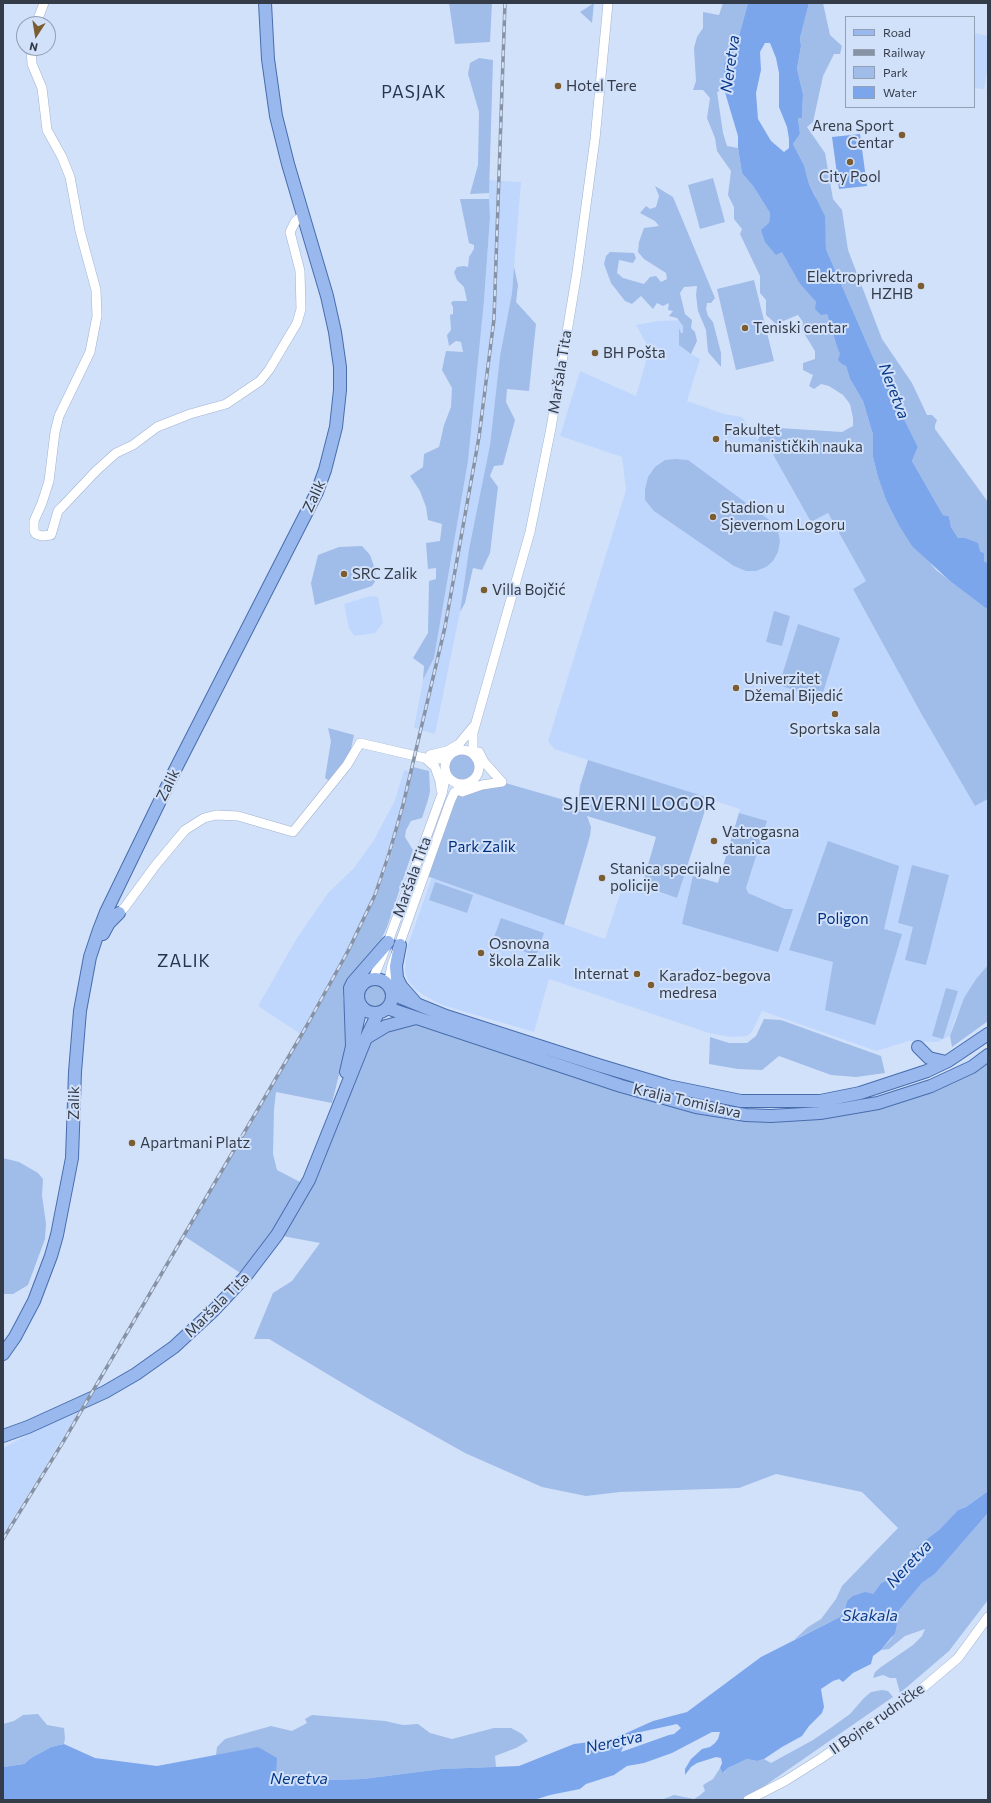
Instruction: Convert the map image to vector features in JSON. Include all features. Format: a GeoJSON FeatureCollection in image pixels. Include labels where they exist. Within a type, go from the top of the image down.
{"type":"FeatureCollection","features":[{"type":"Feature","properties":{"kind":"main road","name":"Zalik"},"geometry":{"type":"LineString","coordinates":[[3,1354],[15,1337],[34,1301],[51,1256],[60,1222],[72,1158],[78,1036],[86,978],[93,948],[106,912],[162,797],[317,492],[330,454],[339,404],[338,351],[331,310],[288,164],[276,116],[268,59],[265,3]]}},
{"type":"Feature","properties":{"kind":"main road"},"geometry":{"type":"LineString","coordinates":[[86,978],[91,972],[108,923],[119,913]]}},
{"type":"Feature","properties":{"kind":"main road"},"geometry":{"type":"LineString","coordinates":[[394,944],[397,978],[401,986],[417,1004]]}},
{"type":"Feature","properties":{"kind":"main road"},"geometry":{"type":"LineString","coordinates":[[352,1046],[350,988],[353,982],[394,944]]}},
{"type":"Feature","properties":{"kind":"main road"},"geometry":{"type":"LineString","coordinates":[[373,979],[384,981],[390,989],[392,999],[382,1011],[368,1012],[361,1006],[357,997],[360,986],[364,982],[373,979]]}},
{"type":"Feature","properties":{"kind":"main road","name":"Kralja Tomislava"},"geometry":{"type":"LineString","coordinates":[[390,989],[417,1004],[446,1016],[668,1086],[741,1101],[820,1101],[860,1094],[914,1076],[946,1062],[988,1034]]}},
{"type":"Feature","properties":{"kind":"main road","name":"Maršala Tita"},"geometry":{"type":"LineString","coordinates":[[336,1114],[361,1006]]}},
{"type":"Feature","properties":{"kind":"main road","name":"Kralja Tomislava"},"geometry":{"type":"LineString","coordinates":[[382,1011],[417,1018],[570,1070],[661,1098],[696,1107],[746,1115],[805,1115],[839,1111],[873,1104],[914,1093],[931,1086],[972,1067],[988,1055]]}},
{"type":"Feature","properties":{"kind":"main road","name":"Maršala Tita"},"geometry":{"type":"LineString","coordinates":[[3,1436],[28,1427],[122,1383],[160,1358],[214,1310],[245,1277],[277,1235],[309,1180],[366,1038],[382,1011]]}},
{"type":"Feature","properties":{"kind":"main road"},"geometry":{"type":"LineString","coordinates":[[366,1038],[386,1026],[417,1018]]}},
{"type":"Feature","properties":{"kind":"main road"},"geometry":{"type":"LineString","coordinates":[[918,1048],[929,1058],[946,1062]]}},
{"type":"Feature","properties":{"kind":"main road","name":"Maršala Tita"},"geometry":{"type":"LineString","coordinates":[[3,1443],[28,1427]]}},
{"type":"Feature","properties":{"kind":"street"},"geometry":{"type":"LineString","coordinates":[[39,16],[44,3]]}},
{"type":"Feature","properties":{"kind":"street","name":"Maršala Tita"},"geometry":{"type":"LineString","coordinates":[[456,751],[468,741],[473,733],[530,532],[543,474],[577,272],[598,113],[608,3]]}},
{"type":"Feature","properties":{"kind":"street"},"geometry":{"type":"LineString","coordinates":[[32,56],[32,64],[42,88],[47,130],[62,157],[70,177],[80,231],[96,290],[97,316],[90,352],[59,416],[55,432],[49,481],[34,521],[34,531],[36,534],[42,536],[51,535],[58,512],[96,470],[116,453],[133,445],[157,427],[190,414],[226,404],[260,381],[269,370],[297,323],[301,309],[300,271],[291,240],[294,233],[305,221]]}},
{"type":"Feature","properties":{"kind":"street"},"geometry":{"type":"LineString","coordinates":[[422,756],[447,751],[459,744],[468,736],[476,723]]}},
{"type":"Feature","properties":{"kind":"street"},"geometry":{"type":"LineString","coordinates":[[450,802],[460,793],[467,790],[502,782],[484,762],[479,753],[476,743],[476,723]]}},
{"type":"Feature","properties":{"kind":"street","name":"Maršala Tita"},"geometry":{"type":"LineString","coordinates":[[473,733],[473,748],[476,758]]}},
{"type":"Feature","properties":{"kind":"street"},"geometry":{"type":"LineString","coordinates":[[106,912],[114,914],[119,913],[125,907],[178,838],[185,830],[196,822],[216,815],[238,816],[294,832],[347,764],[360,742],[422,756],[433,760],[454,782],[465,784],[475,778],[478,774],[478,763],[476,758],[468,751],[456,751],[448,757],[433,760]]}},
{"type":"Feature","properties":{"kind":"street"},"geometry":{"type":"LineString","coordinates":[[422,756],[435,767],[437,771],[440,781],[441,797]]}},
{"type":"Feature","properties":{"kind":"street"},"geometry":{"type":"LineString","coordinates":[[446,773],[445,766],[448,757]]}},
{"type":"Feature","properties":{"kind":"street","name":"Maršala Tita"},"geometry":{"type":"LineString","coordinates":[[390,989],[394,944],[441,797],[446,773]]}},
{"type":"Feature","properties":{"kind":"street","name":"Maršala Tita"},"geometry":{"type":"LineString","coordinates":[[373,979],[394,944],[454,793],[465,784]]}},
{"type":"Feature","properties":{"kind":"street","name":"II Bojne rudničke"},"geometry":{"type":"LineString","coordinates":[[748,1800],[785,1781],[820,1759],[918,1692],[958,1658],[988,1617]]}},
{"type":"Feature","properties":{"kind":"shaded area"},"geometry":{"type":"Polygon","coordinates":[[[975,33],[988,36],[988,67],[984,89],[975,88],[975,33]]]}},
{"type":"Feature","properties":{"kind":"shaded area"},"geometry":{"type":"Polygon","coordinates":[[[488,180],[521,182],[512,293],[500,356],[490,445],[469,549],[460,612],[435,734],[414,728],[423,680],[434,658],[468,461],[484,301],[490,217],[488,180]]]}},
{"type":"Feature","properties":{"kind":"shaded area","name":"Univerzitet Džemal Bijedić"},"geometry":{"type":"Polygon","coordinates":[[[686,320],[691,354],[700,359],[687,401],[724,414],[742,417],[758,440],[771,451],[811,522],[828,513],[866,581],[853,589],[922,715],[975,806],[988,799],[988,965],[976,979],[954,1021],[950,1036],[937,1042],[909,1041],[876,1051],[762,1011],[752,1032],[747,1036],[731,1037],[709,1033],[549,979],[534,1032],[442,1005],[415,989],[407,979],[405,970],[407,948],[432,877],[605,939],[624,882],[677,898],[685,873],[718,883],[740,809],[554,749],[548,741],[626,490],[622,457],[560,436],[580,371],[636,396],[648,354],[646,343],[636,325],[658,321],[686,320]]]}},
{"type":"Feature","properties":{"kind":"shaded area"},"geometry":{"type":"Polygon","coordinates":[[[370,596],[378,597],[383,623],[375,633],[354,636],[349,628],[344,604],[370,596]]]}},
{"type":"Feature","properties":{"kind":"shaded area"},"geometry":{"type":"Polygon","coordinates":[[[404,770],[412,772],[391,855],[376,896],[335,978],[302,1035],[258,1006],[297,938],[328,893],[354,868],[374,840],[395,800],[404,770]]]}},
{"type":"Feature","properties":{"kind":"shaded area"},"geometry":{"type":"Polygon","coordinates":[[[82,1406],[3,1535],[3,1448],[82,1406]]]}},
{"type":"Feature","properties":{"kind":"green space"},"geometry":{"type":"Polygon","coordinates":[[[449,3],[492,3],[490,42],[455,44],[449,3]]]}},
{"type":"Feature","properties":{"kind":"green space"},"geometry":{"type":"Polygon","coordinates":[[[594,3],[592,23],[580,12],[594,3]]]}},
{"type":"Feature","properties":{"kind":"green space"},"geometry":{"type":"Polygon","coordinates":[[[723,3],[748,3],[737,43],[724,64],[724,89],[717,92],[723,133],[727,146],[738,148],[742,173],[753,186],[770,213],[769,223],[800,284],[827,314],[837,347],[850,379],[863,401],[873,435],[873,457],[878,477],[886,500],[897,522],[936,570],[988,610],[988,799],[975,806],[922,715],[853,589],[866,581],[828,513],[811,522],[771,451],[758,440],[763,427],[842,432],[853,426],[853,418],[850,404],[843,395],[829,386],[821,384],[814,389],[809,386],[813,375],[803,370],[803,363],[815,359],[815,351],[802,330],[803,322],[798,315],[776,324],[766,315],[766,300],[760,293],[760,276],[740,234],[742,229],[734,219],[734,207],[728,195],[731,171],[717,151],[715,138],[707,118],[710,98],[703,90],[693,90],[696,81],[694,48],[697,37],[703,28],[703,12],[719,15],[723,3]]]}},
{"type":"Feature","properties":{"kind":"green space"},"geometry":{"type":"Polygon","coordinates":[[[809,3],[823,3],[830,35],[842,46],[840,54],[834,54],[823,76],[813,122],[807,127],[825,153],[833,199],[842,210],[848,250],[882,339],[912,383],[927,415],[932,415],[937,420],[935,429],[988,502],[988,563],[984,561],[984,553],[965,538],[958,538],[951,527],[949,516],[943,515],[912,461],[918,447],[872,355],[826,249],[825,235],[815,195],[809,184],[804,165],[793,144],[800,134],[798,118],[802,118],[803,94],[797,69],[801,46],[800,38],[809,3]]]}},
{"type":"Feature","properties":{"kind":"green space"},"geometry":{"type":"Polygon","coordinates":[[[479,58],[493,60],[489,193],[470,194],[478,165],[479,112],[468,74],[470,63],[479,58]]]}},
{"type":"Feature","properties":{"kind":"green space"},"geometry":{"type":"Polygon","coordinates":[[[713,178],[725,222],[700,229],[688,185],[713,178]]]}},
{"type":"Feature","properties":{"kind":"green space"},"geometry":{"type":"Polygon","coordinates":[[[655,186],[673,197],[715,298],[711,303],[707,303],[706,309],[708,316],[713,322],[721,353],[721,367],[708,352],[706,330],[698,311],[696,295],[697,286],[684,287],[680,293],[685,314],[692,320],[691,328],[695,332],[697,341],[691,354],[679,345],[679,328],[681,333],[683,333],[683,326],[677,318],[669,316],[673,311],[668,310],[669,303],[663,306],[657,303],[653,309],[641,296],[632,304],[625,301],[611,283],[604,264],[606,256],[610,252],[634,253],[636,258],[633,263],[619,260],[617,273],[623,278],[644,284],[650,277],[656,276],[661,282],[667,279],[666,273],[644,259],[638,252],[639,242],[644,228],[659,226],[655,221],[640,213],[646,206],[650,209],[656,207],[659,196],[655,186]]]}},
{"type":"Feature","properties":{"kind":"green space"},"geometry":{"type":"Polygon","coordinates":[[[460,199],[489,199],[490,217],[484,301],[468,461],[434,658],[423,680],[424,666],[413,658],[428,633],[429,581],[436,579],[436,568],[428,569],[426,543],[440,541],[442,524],[428,520],[426,507],[420,491],[410,476],[423,467],[424,454],[439,447],[444,425],[451,407],[452,388],[442,370],[446,351],[463,352],[461,342],[456,341],[449,346],[447,335],[451,330],[450,315],[453,314],[453,307],[451,303],[453,301],[467,301],[464,287],[457,280],[454,272],[457,267],[468,267],[469,257],[474,249],[474,245],[469,243],[460,199]]]}},
{"type":"Feature","properties":{"kind":"green space"},"geometry":{"type":"Polygon","coordinates":[[[514,267],[518,285],[516,302],[536,324],[529,391],[507,389],[506,402],[515,420],[503,465],[494,466],[490,476],[498,487],[490,553],[482,570],[473,568],[465,603],[460,612],[469,549],[490,445],[500,356],[512,293],[514,267]]]}},
{"type":"Feature","properties":{"kind":"green space"},"geometry":{"type":"Polygon","coordinates":[[[754,280],[774,361],[736,370],[717,289],[754,280]]]}},
{"type":"Feature","properties":{"kind":"green space","name":"Stadion u Sjevernom Logoru"},"geometry":{"type":"Polygon","coordinates":[[[665,460],[688,460],[772,522],[778,531],[780,541],[778,552],[773,561],[766,567],[756,571],[746,571],[734,566],[654,511],[645,500],[645,489],[648,477],[655,467],[665,460]]]}},
{"type":"Feature","properties":{"kind":"green space","name":"SRC Zalik"},"geometry":{"type":"Polygon","coordinates":[[[362,546],[370,555],[375,569],[376,580],[372,586],[315,605],[311,583],[318,555],[339,547],[362,546]]]}},
{"type":"Feature","properties":{"kind":"green space"},"geometry":{"type":"Polygon","coordinates":[[[774,611],[790,616],[782,646],[766,642],[774,611]]]}},
{"type":"Feature","properties":{"kind":"green space"},"geometry":{"type":"Polygon","coordinates":[[[798,624],[840,638],[821,699],[779,685],[798,624]]]}},
{"type":"Feature","properties":{"kind":"green space"},"geometry":{"type":"Polygon","coordinates":[[[328,728],[354,735],[349,758],[331,782],[325,778],[331,741],[328,728]]]}},
{"type":"Feature","properties":{"kind":"green space"},"geometry":{"type":"Polygon","coordinates":[[[459,751],[465,751],[475,758],[478,767],[477,773],[471,780],[465,783],[459,783],[449,776],[446,770],[446,764],[453,754],[459,751]]]}},
{"type":"Feature","properties":{"kind":"green space","name":"Park Zalik"},"geometry":{"type":"Polygon","coordinates":[[[588,760],[709,798],[677,898],[642,886],[656,837],[587,816],[591,827],[590,836],[564,925],[424,875],[450,802],[460,793],[502,782],[578,804],[580,786],[588,760]]]}},
{"type":"Feature","properties":{"kind":"green space"},"geometry":{"type":"Polygon","coordinates":[[[413,767],[429,771],[430,791],[428,800],[422,818],[411,821],[406,830],[405,837],[413,850],[387,927],[381,940],[345,986],[343,997],[348,1029],[347,1042],[332,1103],[276,1092],[273,1154],[277,1170],[302,1183],[245,1276],[184,1236],[327,992],[376,896],[391,855],[413,767]]]}},
{"type":"Feature","properties":{"kind":"green space"},"geometry":{"type":"Polygon","coordinates":[[[739,813],[767,821],[746,888],[748,893],[785,909],[793,909],[778,952],[682,924],[693,876],[718,883],[739,813]]]}},
{"type":"Feature","properties":{"kind":"green space","name":"Poligon"},"geometry":{"type":"Polygon","coordinates":[[[828,841],[899,866],[884,929],[902,934],[875,1025],[825,1010],[833,962],[789,950],[828,841]]]}},
{"type":"Feature","properties":{"kind":"green space"},"geometry":{"type":"Polygon","coordinates":[[[912,865],[949,875],[926,965],[905,960],[913,927],[898,923],[912,865]]]}},
{"type":"Feature","properties":{"kind":"green space"},"geometry":{"type":"Polygon","coordinates":[[[435,882],[473,895],[467,913],[429,900],[435,882]]]}},
{"type":"Feature","properties":{"kind":"green space"},"geometry":{"type":"Polygon","coordinates":[[[501,918],[544,933],[536,956],[493,940],[501,918]]]}},
{"type":"Feature","properties":{"kind":"green space"},"geometry":{"type":"Polygon","coordinates":[[[988,965],[988,1021],[952,1047],[950,1036],[964,998],[976,979],[988,965]]]}},
{"type":"Feature","properties":{"kind":"green space"},"geometry":{"type":"Polygon","coordinates":[[[374,980],[380,981],[387,987],[390,996],[389,1002],[383,1009],[374,1012],[368,1011],[361,1005],[358,996],[359,990],[365,983],[374,980]]]}},
{"type":"Feature","properties":{"kind":"green space"},"geometry":{"type":"Polygon","coordinates":[[[946,988],[958,991],[943,1039],[932,1036],[946,988]]]}},
{"type":"Feature","properties":{"kind":"green space"},"geometry":{"type":"Polygon","coordinates":[[[764,1019],[781,1020],[881,1056],[885,1073],[856,1077],[831,1075],[779,1056],[762,1070],[738,1069],[709,1064],[710,1037],[729,1043],[747,1043],[756,1036],[764,1019]]]}},
{"type":"Feature","properties":{"kind":"green space"},"geometry":{"type":"Polygon","coordinates":[[[407,1020],[746,1115],[878,1103],[988,1055],[988,1491],[966,1507],[958,1510],[940,1529],[919,1545],[892,1578],[881,1583],[873,1594],[847,1601],[845,1609],[840,1617],[794,1640],[808,1627],[821,1619],[836,1599],[842,1586],[898,1528],[862,1492],[776,1474],[739,1488],[620,1492],[586,1496],[542,1487],[465,1453],[369,1399],[269,1339],[254,1339],[273,1293],[292,1281],[320,1243],[277,1235],[289,1214],[366,1038],[407,1020]]]}},
{"type":"Feature","properties":{"kind":"green space"},"geometry":{"type":"Polygon","coordinates":[[[3,1158],[19,1162],[38,1173],[43,1179],[42,1195],[46,1224],[45,1239],[28,1285],[13,1294],[3,1294],[3,1158]]]}},
{"type":"Feature","properties":{"kind":"green space"},"geometry":{"type":"Polygon","coordinates":[[[988,1513],[988,1600],[949,1651],[900,1693],[896,1678],[890,1678],[883,1675],[873,1678],[875,1672],[881,1667],[913,1645],[922,1636],[925,1629],[905,1636],[889,1649],[881,1650],[892,1638],[896,1614],[922,1583],[935,1574],[988,1513]]]}},
{"type":"Feature","properties":{"kind":"green space"},"geometry":{"type":"Polygon","coordinates":[[[882,1690],[888,1691],[893,1697],[750,1796],[742,1800],[661,1800],[674,1795],[694,1799],[705,1791],[703,1785],[713,1779],[720,1768],[724,1773],[728,1768],[747,1759],[757,1761],[764,1759],[771,1763],[813,1740],[832,1727],[850,1714],[871,1692],[882,1690]]]}},
{"type":"Feature","properties":{"kind":"green space"},"geometry":{"type":"Polygon","coordinates":[[[38,1714],[47,1725],[64,1728],[64,1744],[51,1747],[31,1758],[24,1764],[3,1767],[3,1724],[14,1721],[23,1715],[38,1714]]]}},
{"type":"Feature","properties":{"kind":"green space"},"geometry":{"type":"Polygon","coordinates":[[[312,1715],[385,1721],[403,1725],[418,1724],[430,1733],[452,1739],[494,1728],[511,1728],[522,1734],[528,1741],[516,1748],[495,1756],[496,1767],[442,1769],[363,1779],[296,1781],[276,1773],[216,1755],[217,1747],[225,1739],[271,1726],[292,1731],[307,1723],[305,1719],[312,1715]]]}},
{"type":"Feature","properties":{"kind":"water","name":"Neretva"},"geometry":{"type":"Polygon","coordinates":[[[748,3],[809,3],[800,38],[801,46],[797,69],[803,94],[802,118],[798,118],[800,134],[793,144],[804,165],[809,184],[825,216],[826,249],[872,355],[918,447],[912,461],[943,515],[949,516],[951,527],[958,538],[965,538],[978,543],[980,551],[984,553],[984,561],[988,563],[988,610],[950,581],[912,546],[897,522],[886,500],[878,477],[873,457],[873,435],[863,401],[850,379],[846,366],[838,360],[840,354],[827,314],[821,315],[815,309],[816,302],[800,284],[782,252],[776,255],[765,242],[761,230],[769,223],[770,213],[753,186],[742,173],[738,148],[738,136],[724,89],[724,64],[737,43],[748,3]],[[765,43],[760,52],[761,70],[756,93],[758,119],[771,141],[784,152],[789,148],[789,139],[787,127],[779,107],[779,73],[776,58],[770,43],[765,43]]]}},
{"type":"Feature","properties":{"kind":"water","name":"City Pool"},"geometry":{"type":"Polygon","coordinates":[[[860,134],[867,186],[839,189],[832,137],[860,134]]]}},
{"type":"Feature","properties":{"kind":"water"},"geometry":{"type":"Polygon","coordinates":[[[988,1491],[988,1513],[935,1574],[922,1583],[896,1614],[894,1620],[897,1624],[895,1633],[881,1650],[873,1656],[871,1664],[853,1673],[843,1682],[839,1679],[821,1689],[824,1707],[822,1713],[809,1726],[802,1736],[764,1759],[757,1761],[747,1759],[728,1768],[723,1773],[720,1768],[722,1763],[721,1758],[716,1757],[697,1763],[691,1767],[685,1775],[685,1769],[691,1759],[702,1749],[710,1747],[718,1739],[720,1732],[712,1732],[672,1753],[644,1763],[627,1766],[614,1775],[586,1784],[580,1789],[534,1800],[3,1800],[3,1767],[24,1764],[31,1758],[51,1747],[64,1744],[95,1758],[157,1766],[258,1747],[277,1758],[276,1773],[297,1781],[363,1779],[442,1769],[519,1766],[574,1744],[613,1739],[653,1721],[687,1712],[761,1657],[840,1617],[845,1609],[847,1601],[853,1596],[865,1592],[873,1594],[881,1583],[892,1578],[919,1545],[940,1529],[958,1510],[966,1507],[988,1491]],[[677,1724],[636,1733],[624,1745],[621,1752],[674,1734],[681,1728],[677,1724]]]}},
{"type":"Feature","properties":{"kind":"railway"},"geometry":{"type":"LineString","coordinates":[[3,1539],[63,1442],[306,1027],[348,951],[375,895],[389,854],[403,805],[445,627],[479,437],[494,319],[505,3]]}},
{"type":"Feature","properties":{"kind":"place","name":"Hotel Tere"},"geometry":{"type":"Point","coordinates":[558,86]}},
{"type":"Feature","properties":{"kind":"place","name":"Arena Sport Centar"},"geometry":{"type":"Point","coordinates":[902,135]}},
{"type":"Feature","properties":{"kind":"place","name":"City Pool"},"geometry":{"type":"Point","coordinates":[850,162]}},
{"type":"Feature","properties":{"kind":"place","name":"Elektroprivreda HZHB"},"geometry":{"type":"Point","coordinates":[921,286]}},
{"type":"Feature","properties":{"kind":"place","name":"Teniski centar"},"geometry":{"type":"Point","coordinates":[745,328]}},
{"type":"Feature","properties":{"kind":"place","name":"BH Pošta"},"geometry":{"type":"Point","coordinates":[595,353]}},
{"type":"Feature","properties":{"kind":"place","name":"Fakultet humanističkih nauka"},"geometry":{"type":"Point","coordinates":[716,439]}},
{"type":"Feature","properties":{"kind":"place","name":"Stadion u Sjevernom Logoru"},"geometry":{"type":"Point","coordinates":[713,517]}},
{"type":"Feature","properties":{"kind":"place","name":"SRC Zalik"},"geometry":{"type":"Point","coordinates":[344,574]}},
{"type":"Feature","properties":{"kind":"place","name":"Villa Bojčić"},"geometry":{"type":"Point","coordinates":[484,590]}},
{"type":"Feature","properties":{"kind":"place","name":"Univerzitet Džemal Bijedić"},"geometry":{"type":"Point","coordinates":[736,688]}},
{"type":"Feature","properties":{"kind":"place","name":"Sportska sala"},"geometry":{"type":"Point","coordinates":[835,714]}},
{"type":"Feature","properties":{"kind":"place","name":"Vatrogasna stanica"},"geometry":{"type":"Point","coordinates":[714,841]}},
{"type":"Feature","properties":{"kind":"place","name":"Stanica specijalne policije"},"geometry":{"type":"Point","coordinates":[602,878]}},
{"type":"Feature","properties":{"kind":"place","name":"Osnovna škola Zalik"},"geometry":{"type":"Point","coordinates":[481,953]}},
{"type":"Feature","properties":{"kind":"place","name":"Internat"},"geometry":{"type":"Point","coordinates":[637,974]}},
{"type":"Feature","properties":{"kind":"place","name":"Karađoz-begova medresa"},"geometry":{"type":"Point","coordinates":[651,985]}},
{"type":"Feature","properties":{"kind":"place","name":"Apartmani Platz"},"geometry":{"type":"Point","coordinates":[132,1143]}},
{"type":"Feature","properties":{"kind":"district","name":"PASJAK"},"geometry":{"type":"Point","coordinates":[414,92]}},
{"type":"Feature","properties":{"kind":"district","name":"SJEVERNI LOGOR"},"geometry":{"type":"Point","coordinates":[640,804]}},
{"type":"Feature","properties":{"kind":"district","name":"ZALIK"},"geometry":{"type":"Point","coordinates":[184,961]}},
{"type":"Feature","properties":{"kind":"water label","name":"Skakala"},"geometry":{"type":"Point","coordinates":[870,1616]}}]}
